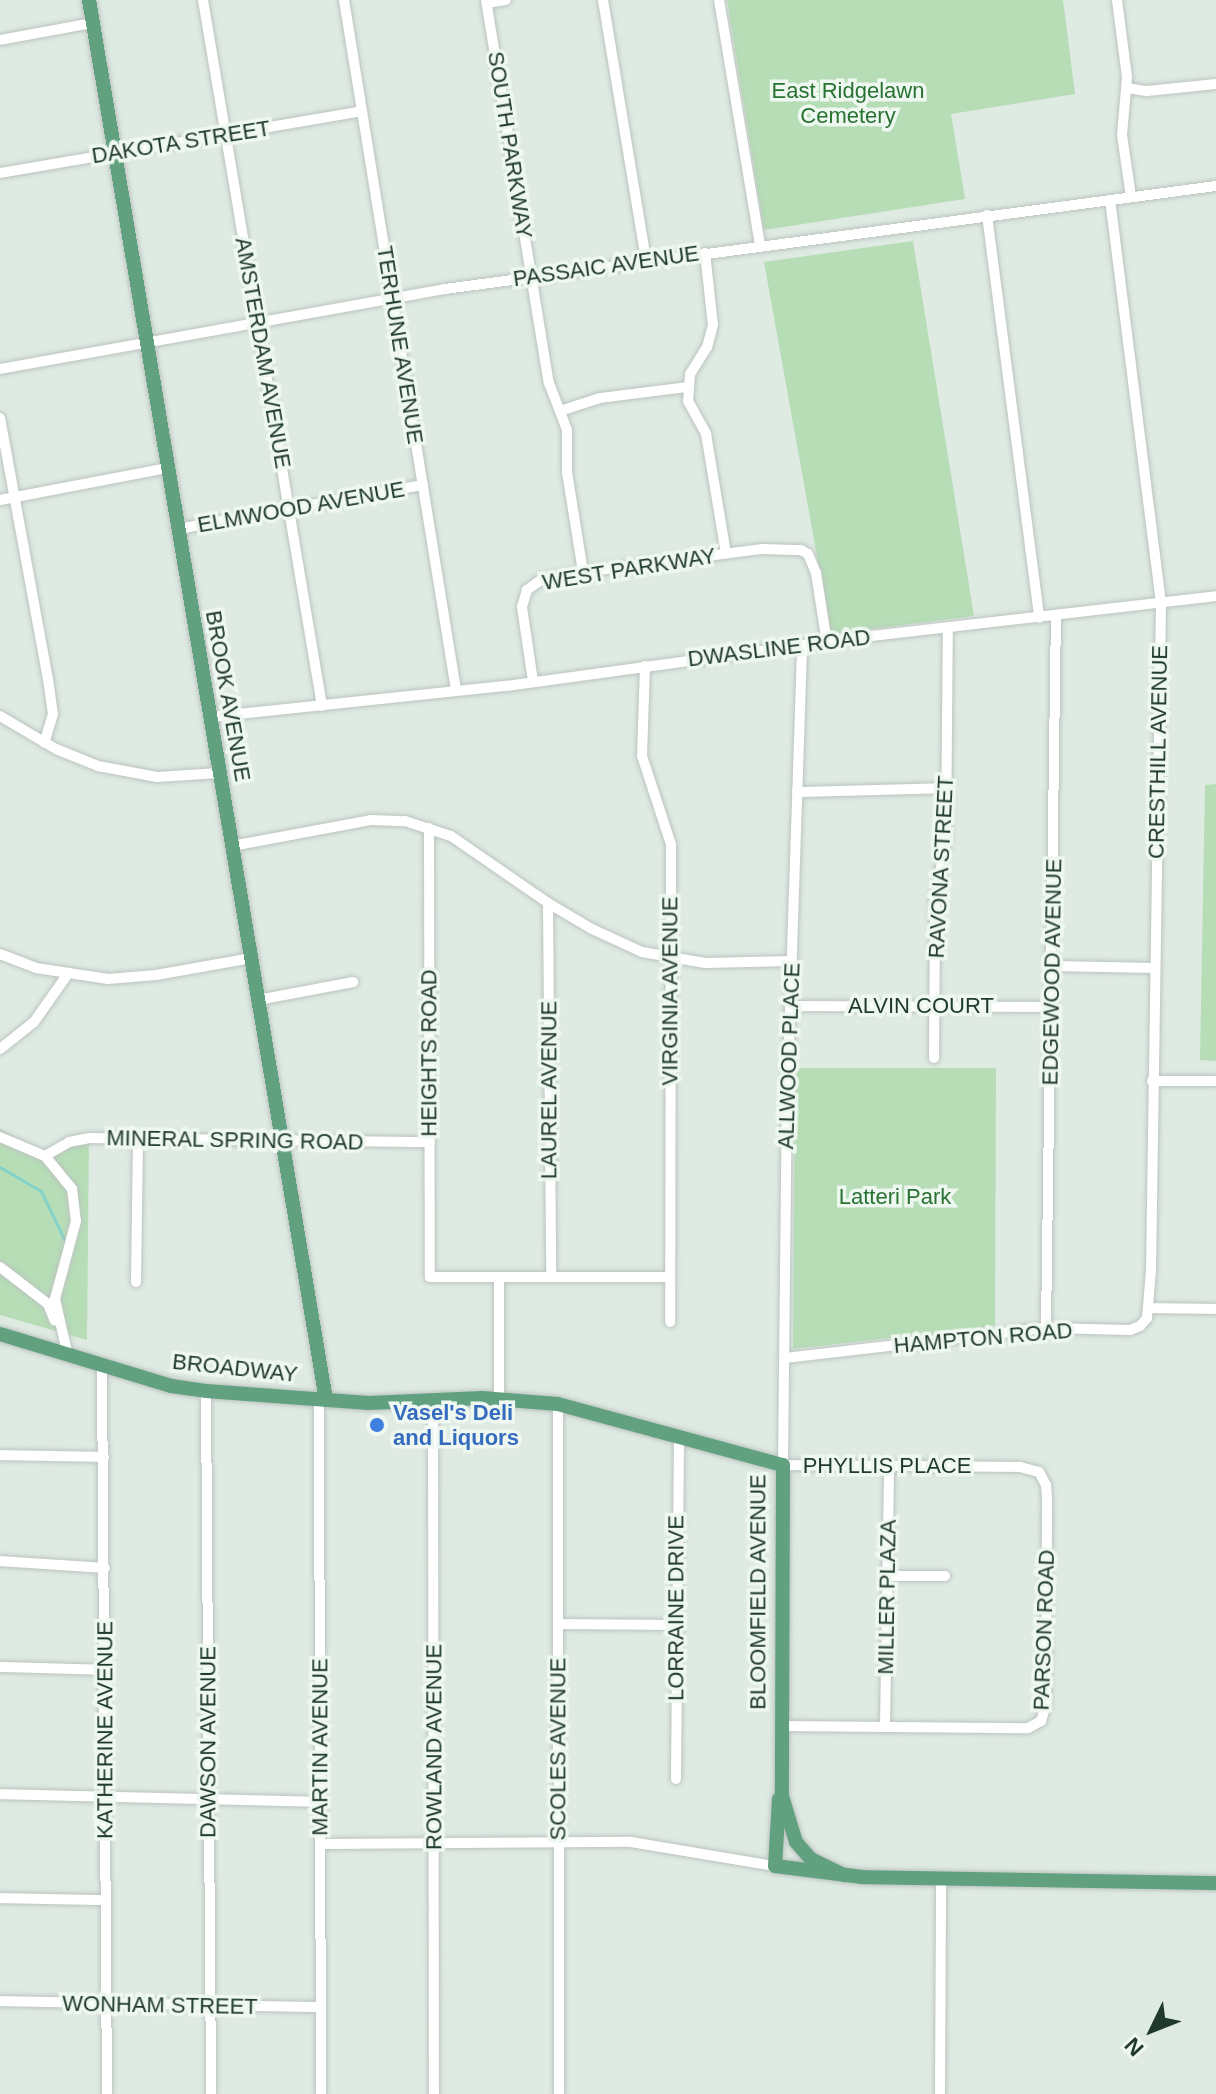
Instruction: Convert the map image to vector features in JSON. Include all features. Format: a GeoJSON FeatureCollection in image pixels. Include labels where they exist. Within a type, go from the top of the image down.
{"type":"FeatureCollection","features":[{"type":"Feature","properties":{"kind":"main road","name":"BROOK AVENUE"},"geometry":{"type":"LineString","coordinates":[[89,0],[282,1141],[322,1400]]}},
{"type":"Feature","properties":{"kind":"main road","name":"BROADWAY"},"geometry":{"type":"LineString","coordinates":[[0,1334],[171,1386],[376,1402]]}},
{"type":"Feature","properties":{"kind":"main road","name":"BLOOMFIELD AVENUE"},"geometry":{"type":"LineString","coordinates":[[376,1402],[499,1399],[558,1404],[783,1465],[782,1796],[796,1842],[811,1859],[844,1875]]}},
{"type":"Feature","properties":{"kind":"main road","name":"BLOOMFIELD AVENUE"},"geometry":{"type":"LineString","coordinates":[[782,1796],[776,1802],[775,1866],[844,1875],[1216,1883]]}},
{"type":"Feature","properties":{"kind":"street","name":"AMSTERDAM AVENUE"},"geometry":{"type":"LineString","coordinates":[[203,0],[322,706]]}},
{"type":"Feature","properties":{"kind":"street","name":"TERHUNE AVENUE"},"geometry":{"type":"LineString","coordinates":[[344,0],[456,690]]}},
{"type":"Feature","properties":{"kind":"street"},"geometry":{"type":"LineString","coordinates":[[486,2],[506,0]]}},
{"type":"Feature","properties":{"kind":"street"},"geometry":{"type":"LineString","coordinates":[[603,0],[646,261]]}},
{"type":"Feature","properties":{"kind":"street"},"geometry":{"type":"LineString","coordinates":[[719,0],[760,246]]}},
{"type":"Feature","properties":{"kind":"street"},"geometry":{"type":"LineString","coordinates":[[1117,0],[1127,88],[1122,135],[1131,197]]}},
{"type":"Feature","properties":{"kind":"street","name":"SOUTH PARKWAY"},"geometry":{"type":"LineString","coordinates":[[486,2],[549,383],[567,430],[567,472],[583,572]]}},
{"type":"Feature","properties":{"kind":"street"},"geometry":{"type":"LineString","coordinates":[[0,40],[93,23]]}},
{"type":"Feature","properties":{"kind":"street"},"geometry":{"type":"LineString","coordinates":[[1127,88],[1147,91],[1216,84]]}},
{"type":"Feature","properties":{"kind":"street","name":"DAKOTA STREET"},"geometry":{"type":"LineString","coordinates":[[0,173],[362,111]]}},
{"type":"Feature","properties":{"kind":"street","name":"PASSAIC AVENUE"},"geometry":{"type":"LineString","coordinates":[[0,369],[531,276],[1216,186]]}},
{"type":"Feature","properties":{"kind":"street","name":"CRESTHILL AVENUE"},"geometry":{"type":"LineString","coordinates":[[1110,200],[1161,603],[1148,1308]]}},
{"type":"Feature","properties":{"kind":"street"},"geometry":{"type":"LineString","coordinates":[[987,215],[1039,618]]}},
{"type":"Feature","properties":{"kind":"street"},"geometry":{"type":"LineString","coordinates":[[705,253],[713,325],[687,387],[691,409],[709,445],[726,553]]}},
{"type":"Feature","properties":{"kind":"street"},"geometry":{"type":"LineString","coordinates":[[560,411],[600,398],[687,387]]}},
{"type":"Feature","properties":{"kind":"street"},"geometry":{"type":"LineString","coordinates":[[0,418],[53,714],[44,743]]}},
{"type":"Feature","properties":{"kind":"street"},"geometry":{"type":"LineString","coordinates":[[0,500],[168,468]]}},
{"type":"Feature","properties":{"kind":"street","name":"ELMWOOD AVENUE"},"geometry":{"type":"LineString","coordinates":[[178,529],[423,485]]}},
{"type":"Feature","properties":{"kind":"street","name":"WEST PARKWAY"},"geometry":{"type":"LineString","coordinates":[[533,681],[522,607],[523,598],[530,587],[542,579],[726,553],[779,548],[801,550],[813,562],[827,643]]}},
{"type":"Feature","properties":{"kind":"street","name":"DWASLINE ROAD"},"geometry":{"type":"LineString","coordinates":[[210,717],[343,704],[1216,596]]}},
{"type":"Feature","properties":{"kind":"street","name":"EDGEWOOD AVENUE"},"geometry":{"type":"LineString","coordinates":[[1046,1328],[1056,616]]}},
{"type":"Feature","properties":{"kind":"street","name":"RAVONA STREET"},"geometry":{"type":"LineString","coordinates":[[934,1058],[935,901],[946,840],[948,628]]}},
{"type":"Feature","properties":{"kind":"street","name":"ALLWOOD PLACE"},"geometry":{"type":"LineString","coordinates":[[783,1465],[792,961],[802,647]]}},
{"type":"Feature","properties":{"kind":"street","name":"VIRGINIA AVENUE"},"geometry":{"type":"LineString","coordinates":[[645,666],[642,756],[671,844],[670,1322]]}},
{"type":"Feature","properties":{"kind":"street"},"geometry":{"type":"LineString","coordinates":[[0,716],[44,743],[98,766],[176,778],[219,773]]}},
{"type":"Feature","properties":{"kind":"street"},"geometry":{"type":"LineString","coordinates":[[797,792],[946,788]]}},
{"type":"Feature","properties":{"kind":"street"},"geometry":{"type":"LineString","coordinates":[[232,846],[371,820],[395,820],[451,836],[548,903],[626,945],[669,958],[705,963],[792,961]]}},
{"type":"Feature","properties":{"kind":"street","name":"HEIGHTS ROAD"},"geometry":{"type":"LineString","coordinates":[[429,828],[430,1277],[499,1277]]}},
{"type":"Feature","properties":{"kind":"street","name":"LAUREL AVENUE"},"geometry":{"type":"LineString","coordinates":[[548,903],[551,1277]]}},
{"type":"Feature","properties":{"kind":"street"},"geometry":{"type":"LineString","coordinates":[[0,954],[67,975],[108,979],[156,975],[251,958]]}},
{"type":"Feature","properties":{"kind":"street"},"geometry":{"type":"LineString","coordinates":[[1052,966],[1155,968]]}},
{"type":"Feature","properties":{"kind":"street"},"geometry":{"type":"LineString","coordinates":[[0,1049],[34,1022],[67,975]]}},
{"type":"Feature","properties":{"kind":"street"},"geometry":{"type":"LineString","coordinates":[[258,1000],[353,982]]}},
{"type":"Feature","properties":{"kind":"street","name":"ALVIN COURT"},"geometry":{"type":"LineString","coordinates":[[791,1006],[1052,1007]]}},
{"type":"Feature","properties":{"kind":"street"},"geometry":{"type":"LineString","coordinates":[[1152,1081],[1216,1081]]}},
{"type":"Feature","properties":{"kind":"street"},"geometry":{"type":"LineString","coordinates":[[0,1137],[45,1156],[72,1189],[76,1221],[55,1299],[67,1352]]}},
{"type":"Feature","properties":{"kind":"street","name":"MINERAL SPRING ROAD"},"geometry":{"type":"LineString","coordinates":[[45,1156],[69,1142],[90,1138],[430,1142]]}},
{"type":"Feature","properties":{"kind":"street"},"geometry":{"type":"LineString","coordinates":[[136,1282],[138,1138]]}},
{"type":"Feature","properties":{"kind":"street"},"geometry":{"type":"LineString","coordinates":[[0,1267],[48,1304],[67,1352]]}},
{"type":"Feature","properties":{"kind":"street"},"geometry":{"type":"LineString","coordinates":[[499,1399],[499,1277],[670,1277]]}},
{"type":"Feature","properties":{"kind":"street"},"geometry":{"type":"LineString","coordinates":[[1148,1308],[1216,1309]]}},
{"type":"Feature","properties":{"kind":"street","name":"HAMPTON ROAD"},"geometry":{"type":"LineString","coordinates":[[785,1358],[1046,1328],[1130,1330],[1140,1326],[1147,1318],[1148,1308]]}},
{"type":"Feature","properties":{"kind":"street","name":"KATHERINE AVENUE"},"geometry":{"type":"LineString","coordinates":[[102,1365],[107,2094]]}},
{"type":"Feature","properties":{"kind":"street","name":"DAWSON AVENUE"},"geometry":{"type":"LineString","coordinates":[[206,1391],[211,2094]]}},
{"type":"Feature","properties":{"kind":"street","name":"MARTIN AVENUE"},"geometry":{"type":"LineString","coordinates":[[321,2094],[322,1400]]}},
{"type":"Feature","properties":{"kind":"street","name":"ROWLAND AVENUE"},"geometry":{"type":"LineString","coordinates":[[433,1400],[434,2094]]}},
{"type":"Feature","properties":{"kind":"street","name":"SCOLES AVENUE"},"geometry":{"type":"LineString","coordinates":[[558,1404],[559,2094]]}},
{"type":"Feature","properties":{"kind":"street","name":"LORRAINE DRIVE"},"geometry":{"type":"LineString","coordinates":[[676,1779],[679,1437]]}},
{"type":"Feature","properties":{"kind":"street"},"geometry":{"type":"LineString","coordinates":[[0,1455],[104,1457]]}},
{"type":"Feature","properties":{"kind":"street","name":"PHYLLIS PLACE"},"geometry":{"type":"LineString","coordinates":[[783,1465],[990,1466]]}},
{"type":"Feature","properties":{"kind":"street","name":"MILLER PLAZA"},"geometry":{"type":"LineString","coordinates":[[885,1727],[889,1466]]}},
{"type":"Feature","properties":{"kind":"street","name":"PARSON ROAD"},"geometry":{"type":"LineString","coordinates":[[781,1726],[1028,1728],[1041,1721],[1044,1714],[1046,1485],[1039,1472],[1030,1468],[990,1466]]}},
{"type":"Feature","properties":{"kind":"street"},"geometry":{"type":"LineString","coordinates":[[0,1561],[105,1568]]}},
{"type":"Feature","properties":{"kind":"street"},"geometry":{"type":"LineString","coordinates":[[887,1576],[945,1576]]}},
{"type":"Feature","properties":{"kind":"street"},"geometry":{"type":"LineString","coordinates":[[558,1624],[675,1625]]}},
{"type":"Feature","properties":{"kind":"street"},"geometry":{"type":"LineString","coordinates":[[0,1667],[105,1670]]}},
{"type":"Feature","properties":{"kind":"street"},"geometry":{"type":"LineString","coordinates":[[0,1794],[320,1802]]}},
{"type":"Feature","properties":{"kind":"street"},"geometry":{"type":"LineString","coordinates":[[321,1844],[631,1842],[775,1866]]}},
{"type":"Feature","properties":{"kind":"street"},"geometry":{"type":"LineString","coordinates":[[940,2094],[941,1878]]}},
{"type":"Feature","properties":{"kind":"street"},"geometry":{"type":"LineString","coordinates":[[0,1898],[106,1900]]}},
{"type":"Feature","properties":{"kind":"street","name":"WONHAM STREET"},"geometry":{"type":"LineString","coordinates":[[0,2001],[320,2007]]}},
{"type":"Feature","properties":{"kind":"green space","name":"East Ridgelawn Cemetery"},"geometry":{"type":"Polygon","coordinates":[[[727,0],[1063,0],[1075,94],[951,114],[965,199],[764,230],[727,0]]]}},
{"type":"Feature","properties":{"kind":"green space"},"geometry":{"type":"Polygon","coordinates":[[[913,241],[974,616],[831,634],[764,262],[913,241]]]}},
{"type":"Feature","properties":{"kind":"green space"},"geometry":{"type":"Polygon","coordinates":[[[1216,784],[1216,1061],[1200,1060],[1205,785],[1216,784]]]}},
{"type":"Feature","properties":{"kind":"green space","name":"Latteri Park"},"geometry":{"type":"Polygon","coordinates":[[[795,1068],[996,1068],[995,1326],[793,1349],[795,1068]]]}},
{"type":"Feature","properties":{"kind":"green space"},"geometry":{"type":"Polygon","coordinates":[[[0,1129],[47,1156],[89,1137],[87,1340],[0,1315],[0,1129]]]}},
{"type":"Feature","properties":{"kind":"waterway"},"geometry":{"type":"LineString","coordinates":[[0,1167],[41,1191],[65,1241]]}},
{"type":"Feature","properties":{"kind":"place","name":"Vasel's Deli and Liquors"},"geometry":{"type":"Point","coordinates":[377,1425]}}]}
